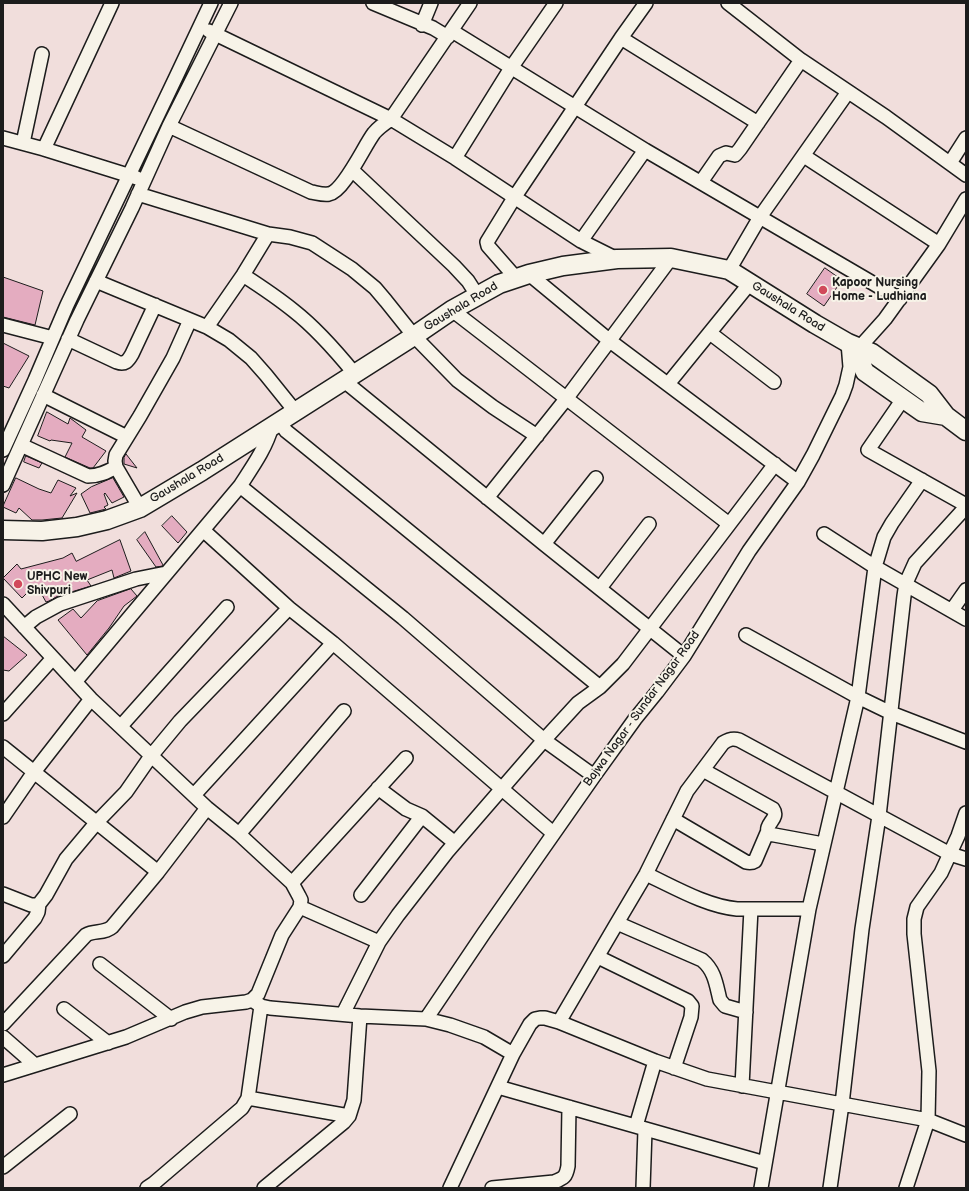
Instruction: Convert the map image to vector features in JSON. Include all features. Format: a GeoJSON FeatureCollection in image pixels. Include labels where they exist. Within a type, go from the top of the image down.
{"type":"FeatureCollection","features":[{"type":"Feature","properties":{"kind":"street"},"geometry":{"type":"LineString","coordinates":[[44,149],[112,3]]}},
{"type":"Feature","properties":{"kind":"street"},"geometry":{"type":"LineString","coordinates":[[3,450],[67,305],[211,3]]}},
{"type":"Feature","properties":{"kind":"street"},"geometry":{"type":"LineString","coordinates":[[3,485],[68,339],[169,126],[231,3]]}},
{"type":"Feature","properties":{"kind":"street"},"geometry":{"type":"LineString","coordinates":[[373,3],[422,25],[450,34],[512,68],[645,150],[900,299]]}},
{"type":"Feature","properties":{"kind":"street"},"geometry":{"type":"LineString","coordinates":[[422,25],[431,3]]}},
{"type":"Feature","properties":{"kind":"street"},"geometry":{"type":"LineString","coordinates":[[169,126],[311,192],[330,194],[340,187],[374,133],[391,119],[470,3]]}},
{"type":"Feature","properties":{"kind":"street"},"geometry":{"type":"LineString","coordinates":[[455,158],[512,68],[556,3]]}},
{"type":"Feature","properties":{"kind":"street"},"geometry":{"type":"LineString","coordinates":[[646,3],[514,198],[489,238],[487,244],[523,276],[798,482]]}},
{"type":"Feature","properties":{"kind":"street"},"geometry":{"type":"LineString","coordinates":[[731,4],[801,60],[886,117],[966,175]]}},
{"type":"Feature","properties":{"kind":"street"},"geometry":{"type":"LineString","coordinates":[[200,27],[391,119],[455,158],[581,241],[617,259]]}},
{"type":"Feature","properties":{"kind":"street"},"geometry":{"type":"LineString","coordinates":[[621,38],[758,123]]}},
{"type":"Feature","properties":{"kind":"street"},"geometry":{"type":"LineString","coordinates":[[23,143],[42,54]]}},
{"type":"Feature","properties":{"kind":"street"},"geometry":{"type":"LineString","coordinates":[[701,182],[719,156],[724,153],[732,155],[737,154],[801,60]]}},
{"type":"Feature","properties":{"kind":"street"},"geometry":{"type":"LineString","coordinates":[[729,270],[760,217],[848,92]]}},
{"type":"Feature","properties":{"kind":"street"},"geometry":{"type":"LineString","coordinates":[[3,138],[144,180]]}},
{"type":"Feature","properties":{"kind":"street"},"geometry":{"type":"LineString","coordinates":[[950,163],[966,138]]}},
{"type":"Feature","properties":{"kind":"street"},"geometry":{"type":"LineString","coordinates":[[581,241],[645,150]]}},
{"type":"Feature","properties":{"kind":"street"},"geometry":{"type":"LineString","coordinates":[[804,156],[939,244]]}},
{"type":"Feature","properties":{"kind":"street"},"geometry":{"type":"LineString","coordinates":[[352,170],[454,266],[477,295]]}},
{"type":"Feature","properties":{"kind":"street"},"geometry":{"type":"LineString","coordinates":[[138,194],[268,234],[290,237],[312,243],[352,269],[375,288],[414,336],[457,380],[493,407],[537,436]]}},
{"type":"Feature","properties":{"kind":"street"},"geometry":{"type":"LineString","coordinates":[[946,416],[922,412],[865,372],[858,347],[876,330],[900,299],[939,244],[966,198]]}},
{"type":"Feature","properties":{"kind":"street"},"geometry":{"type":"LineString","coordinates":[[207,326],[243,274],[268,234]]}},
{"type":"Feature","properties":{"kind":"street"},"geometry":{"type":"LineString","coordinates":[[488,498],[566,399],[671,258]]}},
{"type":"Feature","properties":{"kind":"street","name":"Gaushala Road"},"geometry":{"type":"LineString","coordinates":[[3,530],[42,531],[77,527],[107,520],[140,508],[202,471],[477,295],[499,284],[523,276],[563,266],[617,259],[671,258],[729,270],[858,347],[929,394],[946,416],[966,431]]}},
{"type":"Feature","properties":{"kind":"street"},"geometry":{"type":"LineString","coordinates":[[243,274],[294,310],[314,328],[331,345],[349,376],[488,498],[684,656]]}},
{"type":"Feature","properties":{"kind":"street"},"geometry":{"type":"LineString","coordinates":[[96,281],[207,326],[229,340],[251,358],[295,411]]}},
{"type":"Feature","properties":{"kind":"street"},"geometry":{"type":"LineString","coordinates":[[668,384],[750,283]]}},
{"type":"Feature","properties":{"kind":"street"},"geometry":{"type":"LineString","coordinates":[[68,339],[121,364],[125,363],[132,354],[155,305]]}},
{"type":"Feature","properties":{"kind":"street"},"geometry":{"type":"LineString","coordinates":[[452,310],[729,524]]}},
{"type":"Feature","properties":{"kind":"street"},"geometry":{"type":"LineString","coordinates":[[140,508],[116,467],[116,455],[173,358],[190,320]]}},
{"type":"Feature","properties":{"kind":"street"},"geometry":{"type":"LineString","coordinates":[[3,325],[53,338]]}},
{"type":"Feature","properties":{"kind":"street"},"geometry":{"type":"LineString","coordinates":[[710,333],[774,382]]}},
{"type":"Feature","properties":{"kind":"street","name":"Bajwa Nagar - Sundar Nagar Road"},"geometry":{"type":"LineString","coordinates":[[426,1019],[594,776],[684,656],[750,551],[798,482],[842,396],[850,366],[858,347]]}},
{"type":"Feature","properties":{"kind":"street"},"geometry":{"type":"LineString","coordinates":[[43,395],[127,437]]}},
{"type":"Feature","properties":{"kind":"street"},"geometry":{"type":"LineString","coordinates":[[830,1188],[842,1104],[862,929],[879,816],[906,584],[915,563],[966,506],[868,450],[903,398]]}},
{"type":"Feature","properties":{"kind":"street"},"geometry":{"type":"LineString","coordinates":[[75,682],[240,486],[260,456],[276,423],[600,687]]}},
{"type":"Feature","properties":{"kind":"street"},"geometry":{"type":"LineString","coordinates":[[21,445],[88,476],[94,476],[116,467]]}},
{"type":"Feature","properties":{"kind":"street"},"geometry":{"type":"LineString","coordinates":[[343,1014],[379,942],[398,915],[455,842],[544,740],[578,704],[600,687],[623,664],[775,464]]}},
{"type":"Feature","properties":{"kind":"street"},"geometry":{"type":"LineString","coordinates":[[544,544],[596,478]]}},
{"type":"Feature","properties":{"kind":"street"},"geometry":{"type":"LineString","coordinates":[[761,1188],[809,909],[858,697],[875,567],[884,537],[922,480]]}},
{"type":"Feature","properties":{"kind":"street"},"geometry":{"type":"LineString","coordinates":[[240,486],[403,618],[544,740],[594,776]]}},
{"type":"Feature","properties":{"kind":"street"},"geometry":{"type":"LineString","coordinates":[[600,588],[649,524]]}},
{"type":"Feature","properties":{"kind":"street"},"geometry":{"type":"LineString","coordinates":[[203,530],[289,608],[333,643],[554,833]]}},
{"type":"Feature","properties":{"kind":"street"},"geometry":{"type":"LineString","coordinates":[[824,534],[875,567],[966,618]]}},
{"type":"Feature","properties":{"kind":"street"},"geometry":{"type":"LineString","coordinates":[[24,627],[36,617],[60,604],[136,579],[166,573]]}},
{"type":"Feature","properties":{"kind":"street"},"geometry":{"type":"LineString","coordinates":[[952,610],[966,590]]}},
{"type":"Feature","properties":{"kind":"street"},"geometry":{"type":"LineString","coordinates":[[3,604],[91,699],[207,808],[239,834],[292,883],[301,900],[300,907],[282,935],[258,994],[248,1098],[242,1108],[147,1188]]}},
{"type":"Feature","properties":{"kind":"street"},"geometry":{"type":"LineString","coordinates":[[121,726],[227,607]]}},
{"type":"Feature","properties":{"kind":"street"},"geometry":{"type":"LineString","coordinates":[[4,954],[35,918],[38,912],[39,904],[46,895],[66,859],[97,822],[126,792],[151,756],[180,721],[289,608]]}},
{"type":"Feature","properties":{"kind":"street"},"geometry":{"type":"LineString","coordinates":[[746,635],[858,697],[891,713],[966,742]]}},
{"type":"Feature","properties":{"kind":"street"},"geometry":{"type":"LineString","coordinates":[[194,795],[333,643]]}},
{"type":"Feature","properties":{"kind":"street"},"geometry":{"type":"LineString","coordinates":[[3,714],[53,658]]}},
{"type":"Feature","properties":{"kind":"street"},"geometry":{"type":"LineString","coordinates":[[3,817],[34,772],[91,699]]}},
{"type":"Feature","properties":{"kind":"street"},"geometry":{"type":"LineString","coordinates":[[239,834],[344,711]]}},
{"type":"Feature","properties":{"kind":"street"},"geometry":{"type":"LineString","coordinates":[[559,1022],[646,874],[687,791],[723,742],[734,738],[740,740],[950,854],[966,859]]}},
{"type":"Feature","properties":{"kind":"street"},"geometry":{"type":"LineString","coordinates":[[3,747],[158,872]]}},
{"type":"Feature","properties":{"kind":"street"},"geometry":{"type":"LineString","coordinates":[[292,883],[406,758]]}},
{"type":"Feature","properties":{"kind":"street"},"geometry":{"type":"LineString","coordinates":[[673,819],[746,862],[753,863],[755,861],[768,833],[767,828],[775,817],[775,811],[703,770]]}},
{"type":"Feature","properties":{"kind":"street"},"geometry":{"type":"LineString","coordinates":[[378,788],[406,809],[422,816],[455,842]]}},
{"type":"Feature","properties":{"kind":"street"},"geometry":{"type":"LineString","coordinates":[[3,1024],[86,935],[89,933],[106,931],[112,928],[158,872],[207,808]]}},
{"type":"Feature","properties":{"kind":"street"},"geometry":{"type":"LineString","coordinates":[[906,1188],[928,1120],[929,1071],[914,934],[914,919],[917,907],[942,873],[966,813]]}},
{"type":"Feature","properties":{"kind":"street"},"geometry":{"type":"LineString","coordinates":[[361,895],[422,816]]}},
{"type":"Feature","properties":{"kind":"street"},"geometry":{"type":"LineString","coordinates":[[768,833],[823,844]]}},
{"type":"Feature","properties":{"kind":"street"},"geometry":{"type":"LineString","coordinates":[[950,854],[966,846]]}},
{"type":"Feature","properties":{"kind":"street"},"geometry":{"type":"LineString","coordinates":[[646,874],[712,904],[725,908],[809,909]]}},
{"type":"Feature","properties":{"kind":"street"},"geometry":{"type":"LineString","coordinates":[[3,894],[31,905],[39,904]]}},
{"type":"Feature","properties":{"kind":"street"},"geometry":{"type":"LineString","coordinates":[[300,907],[379,942]]}},
{"type":"Feature","properties":{"kind":"street"},"geometry":{"type":"LineString","coordinates":[[742,1086],[751,909]]}},
{"type":"Feature","properties":{"kind":"street"},"geometry":{"type":"LineString","coordinates":[[617,923],[702,960],[713,973],[720,1000],[723,1004],[725,1006],[746,1012]]}},
{"type":"Feature","properties":{"kind":"street"},"geometry":{"type":"LineString","coordinates":[[598,957],[688,1001],[692,1006],[691,1016],[674,1068]]}},
{"type":"Feature","properties":{"kind":"street"},"geometry":{"type":"LineString","coordinates":[[100,964],[171,1019]]}},
{"type":"Feature","properties":{"kind":"street"},"geometry":{"type":"LineString","coordinates":[[3,1074],[108,1043],[202,1007],[256,1003],[270,1008],[360,1016],[426,1019],[450,1025],[484,1037],[514,1054]]}},
{"type":"Feature","properties":{"kind":"street"},"geometry":{"type":"LineString","coordinates":[[64,1009],[108,1043]]}},
{"type":"Feature","properties":{"kind":"street"},"geometry":{"type":"LineString","coordinates":[[264,1188],[344,1122],[349,1116],[354,1100],[360,1016]]}},
{"type":"Feature","properties":{"kind":"street"},"geometry":{"type":"LineString","coordinates":[[450,1188],[514,1054],[530,1024],[535,1019],[540,1018],[559,1022],[655,1061],[707,1079],[928,1120],[966,1135]]}},
{"type":"Feature","properties":{"kind":"street"},"geometry":{"type":"LineString","coordinates":[[3,1037],[35,1065]]}},
{"type":"Feature","properties":{"kind":"street"},"geometry":{"type":"LineString","coordinates":[[643,1188],[641,1128],[655,1061]]}},
{"type":"Feature","properties":{"kind":"street"},"geometry":{"type":"LineString","coordinates":[[498,1087],[766,1163]]}},
{"type":"Feature","properties":{"kind":"street"},"geometry":{"type":"LineString","coordinates":[[248,1098],[349,1116]]}},
{"type":"Feature","properties":{"kind":"street"},"geometry":{"type":"LineString","coordinates":[[492,1188],[554,1182],[562,1179],[567,1174],[569,1107]]}},
{"type":"Feature","properties":{"kind":"street"},"geometry":{"type":"LineString","coordinates":[[3,1167],[70,1114]]}},
{"type":"Feature","properties":{"kind":"building"},"geometry":{"type":"Polygon","coordinates":[[[825,268],[842,280],[824,306],[807,294],[825,268]]]}},
{"type":"Feature","properties":{"kind":"building"},"geometry":{"type":"Polygon","coordinates":[[[3,277],[43,291],[35,325],[3,317],[3,277]]]}},
{"type":"Feature","properties":{"kind":"building"},"geometry":{"type":"Polygon","coordinates":[[[3,343],[29,356],[9,388],[3,386],[3,343]]]}},
{"type":"Feature","properties":{"kind":"building"},"geometry":{"type":"Polygon","coordinates":[[[47,412],[68,424],[70,418],[86,430],[82,437],[106,451],[93,468],[65,457],[72,443],[50,441],[38,436],[47,412]]]}},
{"type":"Feature","properties":{"kind":"building"},"geometry":{"type":"Polygon","coordinates":[[[126,454],[137,468],[124,464],[126,454]]]}},
{"type":"Feature","properties":{"kind":"building"},"geometry":{"type":"Polygon","coordinates":[[[26,456],[42,463],[39,468],[24,462],[26,456]]]}},
{"type":"Feature","properties":{"kind":"building"},"geometry":{"type":"Polygon","coordinates":[[[16,478],[51,493],[58,480],[76,488],[70,496],[77,493],[62,518],[32,520],[19,508],[16,513],[3,507],[16,478]]]}},
{"type":"Feature","properties":{"kind":"building"},"geometry":{"type":"Polygon","coordinates":[[[113,478],[124,497],[112,503],[105,493],[104,494],[108,505],[104,507],[106,509],[90,513],[81,494],[91,487],[113,478]]]}},
{"type":"Feature","properties":{"kind":"building"},"geometry":{"type":"Polygon","coordinates":[[[172,516],[187,532],[178,543],[162,526],[172,516]]]}},
{"type":"Feature","properties":{"kind":"building"},"geometry":{"type":"Polygon","coordinates":[[[145,532],[163,566],[156,567],[137,540],[145,532]]]}},
{"type":"Feature","properties":{"kind":"building"},"geometry":{"type":"Polygon","coordinates":[[[120,540],[131,571],[114,578],[112,570],[87,580],[91,586],[58,596],[46,602],[36,584],[22,598],[3,578],[17,564],[21,569],[63,558],[72,553],[76,561],[120,540]]]}},
{"type":"Feature","properties":{"kind":"building"},"geometry":{"type":"Polygon","coordinates":[[[131,589],[137,596],[124,606],[109,628],[87,655],[58,620],[73,609],[81,618],[97,601],[131,589]]]}},
{"type":"Feature","properties":{"kind":"building"},"geometry":{"type":"Polygon","coordinates":[[[3,636],[27,655],[9,671],[3,670],[3,636]]]}},
{"type":"Feature","properties":{"kind":"place","name":"Kapoor Nursing Home - Ludhiana"},"geometry":{"type":"Point","coordinates":[823,290]}},
{"type":"Feature","properties":{"kind":"place","name":"UPHC New Shivpuri"},"geometry":{"type":"Point","coordinates":[18,584]}}]}
